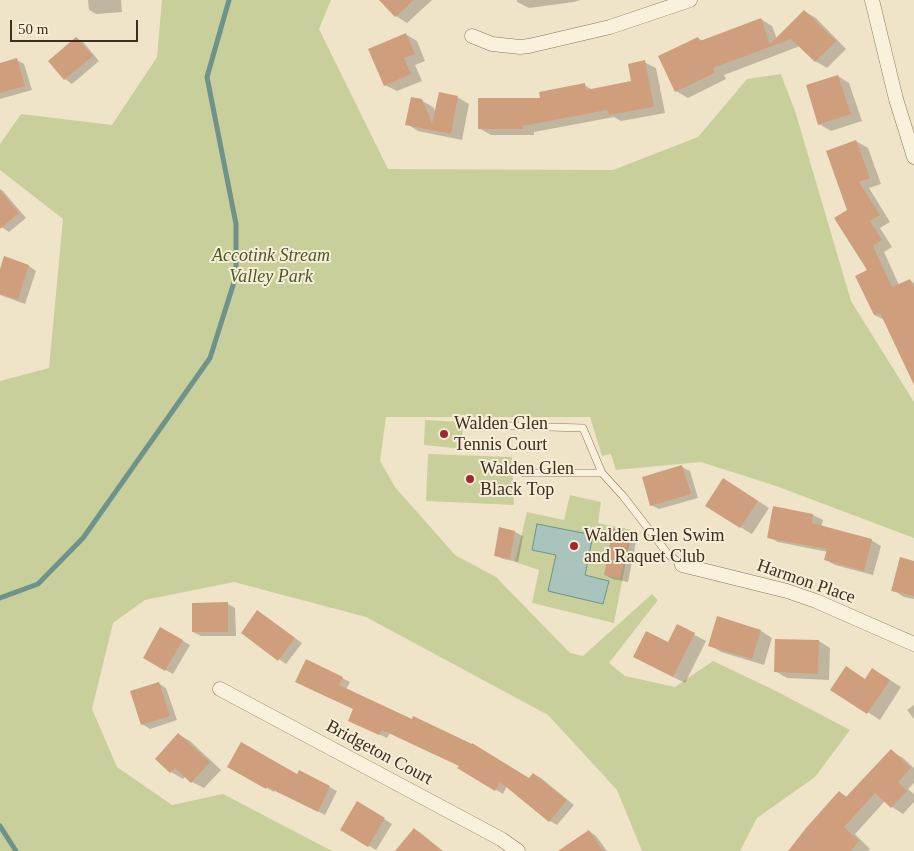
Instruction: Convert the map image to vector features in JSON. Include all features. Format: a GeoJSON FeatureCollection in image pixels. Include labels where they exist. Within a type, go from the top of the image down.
{"type":"FeatureCollection","features":[{"type":"Feature","properties":{"kind":"street"},"geometry":{"type":"LineString","coordinates":[[472,36],[492,44],[529,46],[610,27],[690,0]]}},
{"type":"Feature","properties":{"kind":"street"},"geometry":{"type":"LineString","coordinates":[[872,0],[896,99],[914,157]]}},
{"type":"Feature","properties":{"kind":"street","name":"Harmon Place"},"geometry":{"type":"LineString","coordinates":[[682,566],[787,591],[816,601],[914,644]]}},
{"type":"Feature","properties":{"kind":"street","name":"Bridgeton Court"},"geometry":{"type":"LineString","coordinates":[[220,690],[501,839],[518,851]]}},
{"type":"Feature","properties":{"kind":"lane"},"geometry":{"type":"LineString","coordinates":[[480,425],[582,428],[602,473],[623,496],[668,554],[682,566]]}},
{"type":"Feature","properties":{"kind":"lane"},"geometry":{"type":"LineString","coordinates":[[524,473],[602,473]]}},
{"type":"Feature","properties":{"kind":"green space","name":"Accotink Stream Valley Park"},"geometry":{"type":"Polygon","coordinates":[[[162,0],[331,0],[319,29],[388,169],[613,170],[698,137],[747,79],[781,74],[796,114],[851,301],[914,402],[914,538],[776,486],[701,462],[616,470],[611,454],[602,456],[590,417],[386,417],[380,461],[395,487],[455,555],[496,577],[570,653],[583,656],[652,594],[658,600],[609,663],[625,676],[675,687],[713,661],[774,690],[850,730],[815,777],[757,818],[740,851],[642,851],[617,790],[548,715],[366,617],[234,582],[145,600],[113,623],[92,709],[117,767],[172,805],[223,794],[332,851],[0,851],[0,381],[49,368],[63,219],[0,170],[0,144],[21,114],[112,125],[157,57],[162,0]]]}},
{"type":"Feature","properties":{"kind":"green space","name":"Walden Glen Tennis Court"},"geometry":{"type":"Polygon","coordinates":[[[425,420],[462,422],[463,449],[424,445],[425,420]]]}},
{"type":"Feature","properties":{"kind":"green space","name":"Walden Glen Black Top"},"geometry":{"type":"Polygon","coordinates":[[[428,454],[512,457],[514,505],[426,501],[428,454]]]}},
{"type":"Feature","properties":{"kind":"green space","name":"Walden Glen Swim and Raquet Club"},"geometry":{"type":"Polygon","coordinates":[[[570,495],[601,502],[598,523],[632,530],[614,623],[532,603],[539,570],[515,562],[527,512],[564,520],[570,495]]]}},
{"type":"Feature","properties":{"kind":"water"},"geometry":{"type":"Polygon","coordinates":[[[537,524],[593,535],[585,575],[609,581],[603,604],[548,591],[556,555],[532,550],[537,524]]]}},
{"type":"Feature","properties":{"kind":"building"},"geometry":{"type":"Polygon","coordinates":[[[379,0],[414,0],[395,17],[379,0]]]}},
{"type":"Feature","properties":{"kind":"building"},"geometry":{"type":"Polygon","coordinates":[[[804,10],[836,41],[815,62],[791,39],[713,68],[715,73],[675,92],[658,56],[698,37],[700,41],[761,18],[770,44],[804,10]]]}},
{"type":"Feature","properties":{"kind":"building"},"geometry":{"type":"Polygon","coordinates":[[[406,33],[415,54],[404,58],[411,74],[384,86],[368,49],[406,33]]]}},
{"type":"Feature","properties":{"kind":"building"},"geometry":{"type":"Polygon","coordinates":[[[76,37],[93,56],[64,80],[48,61],[76,37]]]}},
{"type":"Feature","properties":{"kind":"building"},"geometry":{"type":"Polygon","coordinates":[[[17,58],[25,86],[0,93],[0,63],[17,58]]]}},
{"type":"Feature","properties":{"kind":"building"},"geometry":{"type":"Polygon","coordinates":[[[645,60],[654,107],[609,115],[607,110],[523,126],[523,129],[478,129],[478,98],[540,98],[539,92],[585,83],[586,90],[631,81],[628,64],[645,60]]]}},
{"type":"Feature","properties":{"kind":"building"},"geometry":{"type":"Polygon","coordinates":[[[838,75],[851,114],[818,125],[806,85],[838,75]]]}},
{"type":"Feature","properties":{"kind":"building"},"geometry":{"type":"Polygon","coordinates":[[[439,92],[458,96],[451,134],[405,125],[411,97],[422,99],[432,123],[439,92]]]}},
{"type":"Feature","properties":{"kind":"building"},"geometry":{"type":"Polygon","coordinates":[[[856,140],[870,178],[859,182],[880,215],[870,221],[882,240],[873,246],[892,287],[910,279],[914,288],[914,385],[880,313],[874,315],[855,276],[867,270],[834,218],[847,210],[826,151],[856,140]]]}},
{"type":"Feature","properties":{"kind":"building"},"geometry":{"type":"Polygon","coordinates":[[[0,190],[19,213],[0,229],[0,190]]]}},
{"type":"Feature","properties":{"kind":"building"},"geometry":{"type":"Polygon","coordinates":[[[4,256],[29,265],[18,300],[0,294],[0,269],[4,256]]]}},
{"type":"Feature","properties":{"kind":"building"},"geometry":{"type":"Polygon","coordinates":[[[682,465],[691,494],[650,506],[642,477],[682,465]]]}},
{"type":"Feature","properties":{"kind":"building"},"geometry":{"type":"Polygon","coordinates":[[[723,478],[758,501],[740,528],[705,506],[723,478]]]}},
{"type":"Feature","properties":{"kind":"building"},"geometry":{"type":"Polygon","coordinates":[[[773,506],[813,514],[812,523],[872,539],[864,571],[824,560],[827,549],[767,538],[773,506]]]}},
{"type":"Feature","properties":{"kind":"building"},"geometry":{"type":"Polygon","coordinates":[[[499,527],[515,531],[510,559],[494,556],[499,527]]]}},
{"type":"Feature","properties":{"kind":"building"},"geometry":{"type":"Polygon","coordinates":[[[613,528],[630,531],[620,579],[604,575],[613,528]]]}},
{"type":"Feature","properties":{"kind":"building"},"geometry":{"type":"Polygon","coordinates":[[[900,557],[914,561],[914,596],[891,591],[900,557]]]}},
{"type":"Feature","properties":{"kind":"building"},"geometry":{"type":"Polygon","coordinates":[[[228,602],[228,632],[192,632],[192,603],[228,602]]]}},
{"type":"Feature","properties":{"kind":"building"},"geometry":{"type":"Polygon","coordinates":[[[257,610],[295,638],[278,661],[241,633],[257,610]]]}},
{"type":"Feature","properties":{"kind":"building"},"geometry":{"type":"Polygon","coordinates":[[[717,616],[761,630],[752,659],[708,646],[717,616]]]}},
{"type":"Feature","properties":{"kind":"building"},"geometry":{"type":"Polygon","coordinates":[[[677,624],[695,633],[673,677],[633,657],[646,631],[668,642],[677,624]]]}},
{"type":"Feature","properties":{"kind":"building"},"geometry":{"type":"Polygon","coordinates":[[[160,627],[183,640],[165,671],[143,658],[160,627]]]}},
{"type":"Feature","properties":{"kind":"building"},"geometry":{"type":"Polygon","coordinates":[[[775,639],[819,640],[818,674],[774,672],[775,639]]]}},
{"type":"Feature","properties":{"kind":"building"},"geometry":{"type":"Polygon","coordinates":[[[306,659],[343,677],[339,685],[412,719],[413,716],[472,743],[529,778],[533,773],[567,800],[549,822],[500,782],[495,791],[457,768],[459,766],[382,730],[379,735],[348,721],[353,709],[295,682],[306,659]]]}},
{"type":"Feature","properties":{"kind":"building"},"geometry":{"type":"Polygon","coordinates":[[[846,666],[865,679],[872,668],[890,680],[867,714],[830,690],[846,666]]]}},
{"type":"Feature","properties":{"kind":"building"},"geometry":{"type":"Polygon","coordinates":[[[159,682],[170,716],[141,725],[130,691],[159,682]]]}},
{"type":"Feature","properties":{"kind":"building"},"geometry":{"type":"Polygon","coordinates":[[[178,733],[210,762],[191,783],[175,768],[170,773],[155,759],[178,733]]]}},
{"type":"Feature","properties":{"kind":"building"},"geometry":{"type":"Polygon","coordinates":[[[241,742],[297,774],[299,770],[330,786],[318,812],[267,787],[266,789],[227,767],[241,742]]]}},
{"type":"Feature","properties":{"kind":"building"},"geometry":{"type":"Polygon","coordinates":[[[891,749],[911,768],[898,782],[907,791],[891,808],[875,793],[844,827],[859,841],[851,851],[788,851],[839,791],[846,797],[891,749]]]}},
{"type":"Feature","properties":{"kind":"building"},"geometry":{"type":"Polygon","coordinates":[[[357,801],[385,818],[368,847],[340,830],[357,801]]]}},
{"type":"Feature","properties":{"kind":"building"},"geometry":{"type":"Polygon","coordinates":[[[414,828],[442,851],[395,851],[414,828]]]}},
{"type":"Feature","properties":{"kind":"building"},"geometry":{"type":"Polygon","coordinates":[[[589,830],[603,851],[558,851],[580,836],[589,830]]]}},
{"type":"Feature","properties":{"kind":"waterway"},"geometry":{"type":"LineString","coordinates":[[0,598],[38,584],[83,538],[210,358],[236,276],[236,224],[207,77],[229,0]]}},
{"type":"Feature","properties":{"kind":"waterway"},"geometry":{"type":"LineString","coordinates":[[0,826],[16,851]]}},
{"type":"Feature","properties":{"kind":"place","name":"Walden Glen Tennis Court"},"geometry":{"type":"Point","coordinates":[444,434]}},
{"type":"Feature","properties":{"kind":"place","name":"Walden Glen Black Top"},"geometry":{"type":"Point","coordinates":[470,479]}},
{"type":"Feature","properties":{"kind":"place","name":"Walden Glen Swim and Raquet Club"},"geometry":{"type":"Point","coordinates":[574,546]}}]}
